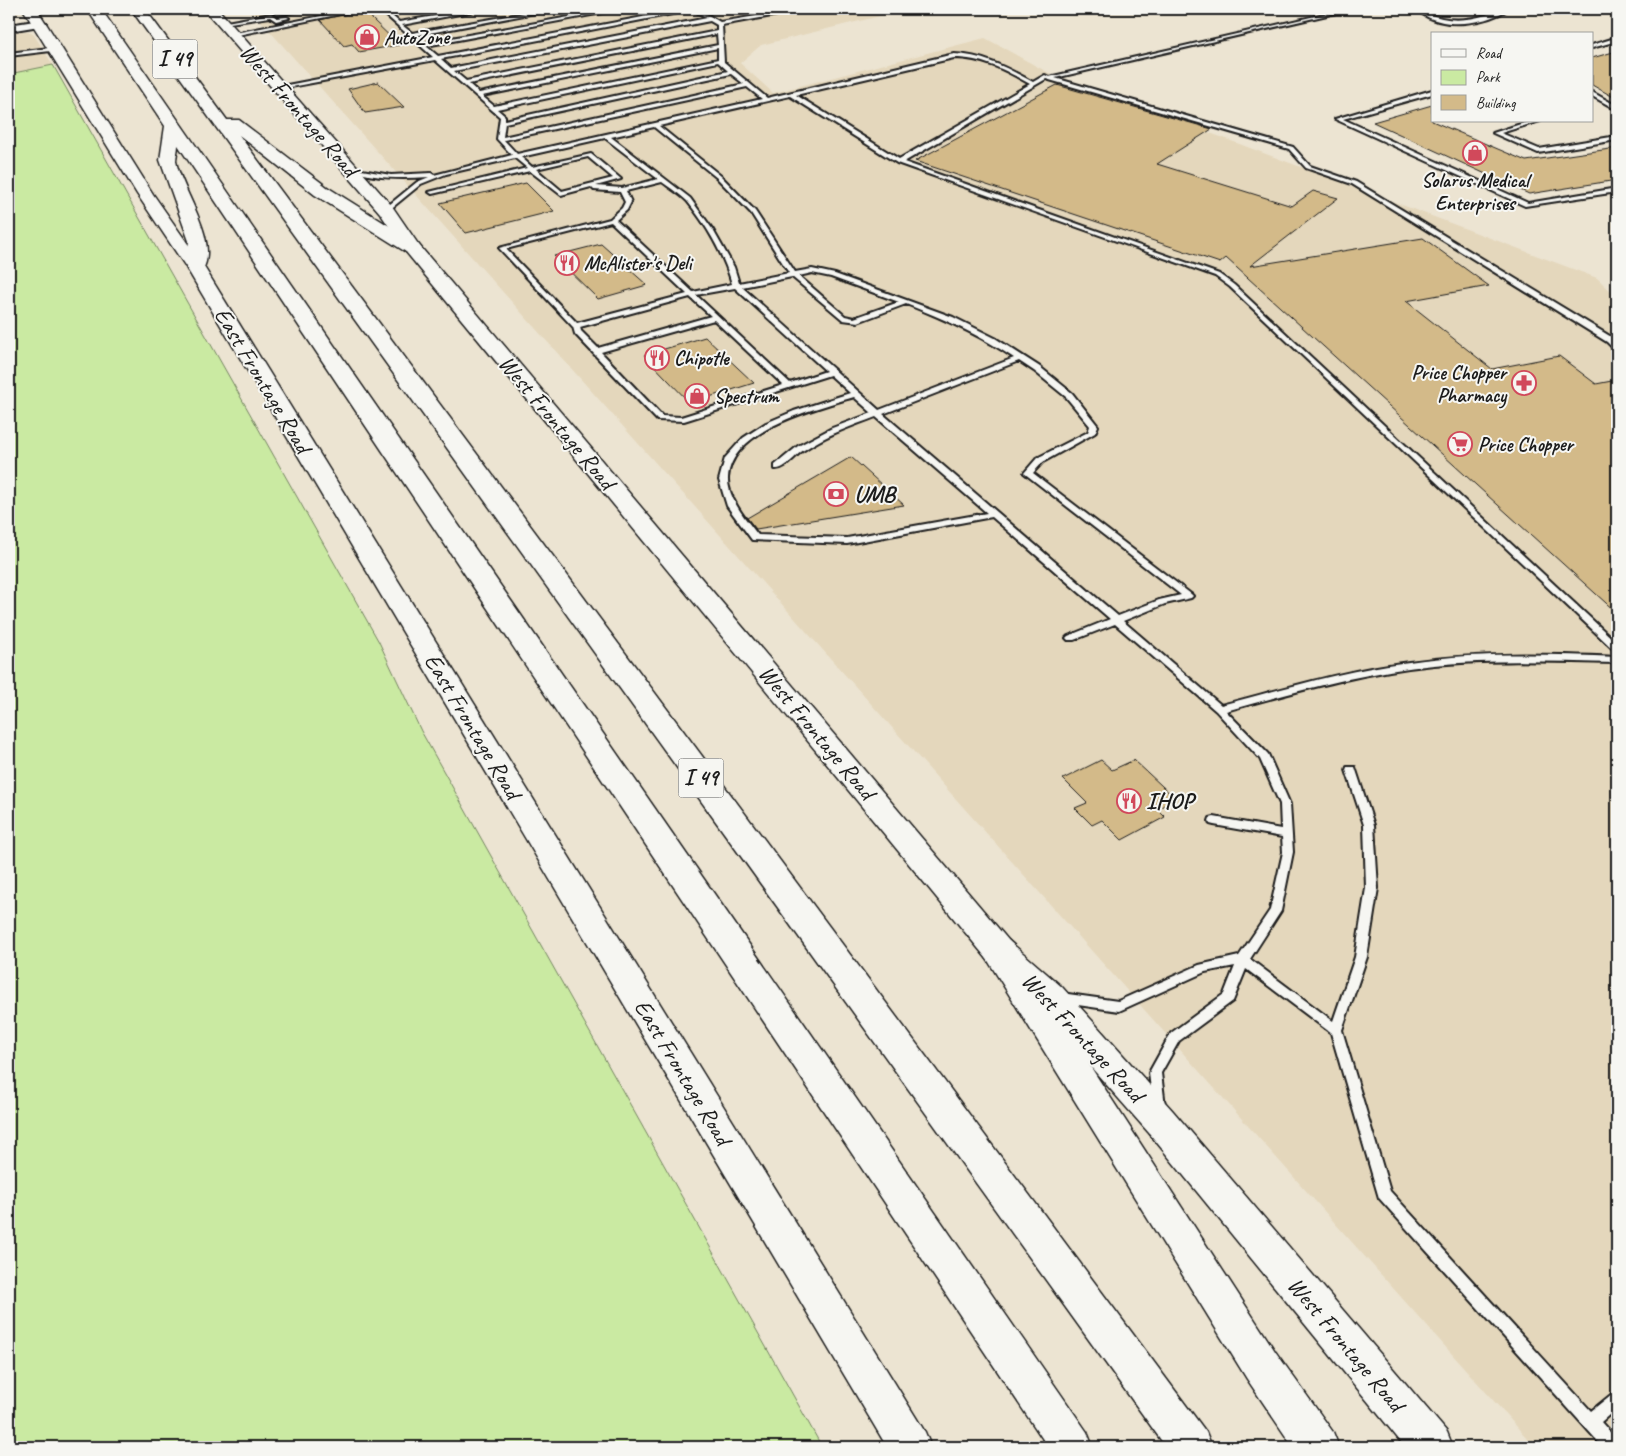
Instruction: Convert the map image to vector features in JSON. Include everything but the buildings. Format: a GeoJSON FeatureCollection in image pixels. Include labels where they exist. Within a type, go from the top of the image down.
{"type":"FeatureCollection","features":[{"type":"Feature","properties":{"kind":"main road","name":"East Frontage Road"},"geometry":{"type":"LineString","coordinates":[[30,9],[41,23],[145,194],[195,267],[910,1447]]}},
{"type":"Feature","properties":{"kind":"main road","name":"I 49"},"geometry":{"type":"LineString","coordinates":[[94,9],[1072,1447]]}},
{"type":"Feature","properties":{"kind":"main road","name":"I 49"},"geometry":{"type":"LineString","coordinates":[[138,9],[1191,1447]]}},
{"type":"Feature","properties":{"kind":"main road","name":"West Frontage Road"},"geometry":{"type":"LineString","coordinates":[[211,9],[282,88],[348,168],[386,210],[412,248],[998,950],[1050,996],[1161,1122],[1432,1447]]}},
{"type":"Feature","properties":{"kind":"main road"},"geometry":{"type":"LineString","coordinates":[[212,109],[321,191],[412,248]]}},
{"type":"Feature","properties":{"kind":"main road"},"geometry":{"type":"LineString","coordinates":[[173,126],[168,160],[198,241],[195,267]]}},
{"type":"Feature","properties":{"kind":"main road"},"geometry":{"type":"LineString","coordinates":[[998,950],[1261,1365],[1318,1447]]}},
{"type":"Feature","properties":{"kind":"street"},"geometry":{"type":"LineString","coordinates":[[9,28],[41,23]]}},
{"type":"Feature","properties":{"kind":"lane"},"geometry":{"type":"LineString","coordinates":[[228,28],[271,15],[307,9]]}},
{"type":"Feature","properties":{"kind":"lane"},"geometry":{"type":"LineString","coordinates":[[276,20],[340,9]]}},
{"type":"Feature","properties":{"kind":"lane"},"geometry":{"type":"LineString","coordinates":[[228,28],[281,25],[363,9]]}},
{"type":"Feature","properties":{"kind":"lane"},"geometry":{"type":"LineString","coordinates":[[381,9],[504,117],[500,139]]}},
{"type":"Feature","properties":{"kind":"lane"},"geometry":{"type":"LineString","coordinates":[[387,14],[415,9]]}},
{"type":"Feature","properties":{"kind":"lane"},"geometry":{"type":"LineString","coordinates":[[399,24],[484,9]]}},
{"type":"Feature","properties":{"kind":"lane"},"geometry":{"type":"LineString","coordinates":[[411,35],[554,9]]}},
{"type":"Feature","properties":{"kind":"lane"},"geometry":{"type":"LineString","coordinates":[[422,45],[621,9]]}},
{"type":"Feature","properties":{"kind":"lane"},"geometry":{"type":"LineString","coordinates":[[282,88],[691,9]]}},
{"type":"Feature","properties":{"kind":"lane"},"geometry":{"type":"LineString","coordinates":[[695,9],[711,19],[719,28],[721,63],[766,100]]}},
{"type":"Feature","properties":{"kind":"lane"},"geometry":{"type":"LineString","coordinates":[[465,83],[805,9]]}},
{"type":"Feature","properties":{"kind":"lane"},"geometry":{"type":"LineString","coordinates":[[898,162],[1045,77],[1049,78],[1351,9]]}},
{"type":"Feature","properties":{"kind":"lane"},"geometry":{"type":"LineString","coordinates":[[1434,9],[1422,13],[1446,22],[1464,22],[1507,9]]}},
{"type":"Feature","properties":{"kind":"lane"},"geometry":{"type":"LineString","coordinates":[[271,15],[281,25]]}},
{"type":"Feature","properties":{"kind":"lane"},"geometry":{"type":"LineString","coordinates":[[451,70],[711,19]]}},
{"type":"Feature","properties":{"kind":"lane"},"geometry":{"type":"LineString","coordinates":[[1594,46],[1617,39]]}},
{"type":"Feature","properties":{"kind":"lane"},"geometry":{"type":"LineString","coordinates":[[479,95],[720,46]]}},
{"type":"Feature","properties":{"kind":"lane"},"geometry":{"type":"LineString","coordinates":[[14,48],[27,54]]}},
{"type":"Feature","properties":{"kind":"lane"},"geometry":{"type":"LineString","coordinates":[[9,56],[57,49]]}},
{"type":"Feature","properties":{"kind":"lane"},"geometry":{"type":"LineString","coordinates":[[348,168],[367,175],[391,178],[444,173],[954,56],[970,55],[980,57],[1034,84]]}},
{"type":"Feature","properties":{"kind":"lane"},"geometry":{"type":"LineString","coordinates":[[493,108],[721,60]]}},
{"type":"Feature","properties":{"kind":"lane"},"geometry":{"type":"LineString","coordinates":[[503,122],[732,72]]}},
{"type":"Feature","properties":{"kind":"lane"},"geometry":{"type":"LineString","coordinates":[[1049,78],[1291,148],[1308,167],[1354,183],[1610,340],[1617,347]]}},
{"type":"Feature","properties":{"kind":"lane"},"geometry":{"type":"LineString","coordinates":[[500,139],[748,85]]}},
{"type":"Feature","properties":{"kind":"lane"},"geometry":{"type":"LineString","coordinates":[[1431,92],[1338,119],[1527,205],[1617,190]]}},
{"type":"Feature","properties":{"kind":"lane"},"geometry":{"type":"LineString","coordinates":[[791,94],[898,162],[1217,275],[1239,292],[1617,648]]}},
{"type":"Feature","properties":{"kind":"lane"},"geometry":{"type":"LineString","coordinates":[[1594,95],[1617,108]]}},
{"type":"Feature","properties":{"kind":"lane"},"geometry":{"type":"LineString","coordinates":[[1594,104],[1605,101]]}},
{"type":"Feature","properties":{"kind":"lane"},"geometry":{"type":"LineString","coordinates":[[1534,122],[1496,133],[1538,151],[1617,138]]}},
{"type":"Feature","properties":{"kind":"lane"},"geometry":{"type":"LineString","coordinates":[[655,125],[719,177],[753,212],[793,274],[843,318],[855,320],[906,302]]}},
{"type":"Feature","properties":{"kind":"lane"},"geometry":{"type":"LineString","coordinates":[[604,135],[688,199],[730,267],[736,285],[855,394],[1219,709],[1264,757],[1285,804],[1288,852],[1275,912],[1243,960],[1229,997],[1175,1037],[1155,1073],[1161,1122]]}},
{"type":"Feature","properties":{"kind":"lane"},"geometry":{"type":"LineString","coordinates":[[432,192],[531,168],[589,155],[618,179],[561,193],[531,168],[516,156],[500,139]]}},
{"type":"Feature","properties":{"kind":"lane"},"geometry":{"type":"LineString","coordinates":[[386,210],[419,183],[444,173]]}},
{"type":"Feature","properties":{"kind":"lane"},"geometry":{"type":"LineString","coordinates":[[585,187],[622,190],[661,180]]}},
{"type":"Feature","properties":{"kind":"lane"},"geometry":{"type":"LineString","coordinates":[[622,190],[628,202],[625,209],[612,220],[502,248],[576,326],[578,332],[660,418],[670,420],[681,419],[831,372]]}},
{"type":"Feature","properties":{"kind":"lane"},"geometry":{"type":"LineString","coordinates":[[612,220],[789,386]]}},
{"type":"Feature","properties":{"kind":"lane"},"geometry":{"type":"LineString","coordinates":[[576,326],[693,294],[812,271],[833,275],[906,302],[950,319],[992,340],[1069,394],[1094,426],[1091,433],[1040,460],[1028,473],[1188,596],[1162,602],[1072,638]]}},
{"type":"Feature","properties":{"kind":"lane"},"geometry":{"type":"LineString","coordinates":[[597,351],[716,316]]}},
{"type":"Feature","properties":{"kind":"lane"},"geometry":{"type":"LineString","coordinates":[[778,467],[801,448],[818,439],[1020,358]]}},
{"type":"Feature","properties":{"kind":"lane"},"geometry":{"type":"LineString","coordinates":[[855,394],[775,420],[751,434],[733,451],[723,473],[727,498],[737,519],[755,538],[847,542],[994,514]]}},
{"type":"Feature","properties":{"kind":"lane"},"geometry":{"type":"LineString","coordinates":[[1219,709],[1313,684],[1408,665],[1489,658],[1617,660]]}},
{"type":"Feature","properties":{"kind":"lane"},"geometry":{"type":"LineString","coordinates":[[1351,770],[1369,825],[1372,888],[1361,958],[1336,1030],[1384,1194],[1613,1447]]}},
{"type":"Feature","properties":{"kind":"lane"},"geometry":{"type":"LineString","coordinates":[[1214,821],[1287,834]]}},
{"type":"Feature","properties":{"kind":"lane"},"geometry":{"type":"LineString","coordinates":[[1050,996],[1120,1006],[1203,968],[1243,960],[1336,1030]]}},
{"type":"Feature","properties":{"kind":"lane"},"geometry":{"type":"LineString","coordinates":[[1590,1422],[1617,1399]]}},
{"type":"Feature","properties":{"kind":"shaded area"},"geometry":{"type":"Polygon","coordinates":[[[250,9],[909,9],[761,45],[740,63],[773,93],[985,38],[1060,79],[1085,86],[1597,278],[1617,297],[1617,1447],[1535,1447],[250,9]]]}},
{"type":"Feature","properties":{"kind":"shaded area"},"geometry":{"type":"Polygon","coordinates":[[[28,31],[34,35],[53,65],[9,74],[9,33],[28,31]]]}},
{"type":"Feature","properties":{"kind":"green space"},"geometry":{"type":"Polygon","coordinates":[[[53,65],[379,642],[421,731],[822,1447],[9,1447],[9,74],[53,65]]]}},
{"type":"Feature","properties":{"kind":"place","name":"AutoZone"},"geometry":{"type":"Point","coordinates":[367,37]}},
{"type":"Feature","properties":{"kind":"place","name":"Solarus Medical Enterprises"},"geometry":{"type":"Point","coordinates":[1475,153]}},
{"type":"Feature","properties":{"kind":"place","name":"McAlister's Deli"},"geometry":{"type":"Point","coordinates":[567,263]}},
{"type":"Feature","properties":{"kind":"place","name":"Chipotle"},"geometry":{"type":"Point","coordinates":[657,358]}},
{"type":"Feature","properties":{"kind":"place","name":"Price Chopper Pharmacy"},"geometry":{"type":"Point","coordinates":[1524,383]}},
{"type":"Feature","properties":{"kind":"place","name":"Spectrum"},"geometry":{"type":"Point","coordinates":[697,396]}},
{"type":"Feature","properties":{"kind":"place","name":"Price Chopper"},"geometry":{"type":"Point","coordinates":[1460,444]}},
{"type":"Feature","properties":{"kind":"place","name":"UMB"},"geometry":{"type":"Point","coordinates":[836,494]}},
{"type":"Feature","properties":{"kind":"place","name":"IHOP"},"geometry":{"type":"Point","coordinates":[1129,801]}}]}
